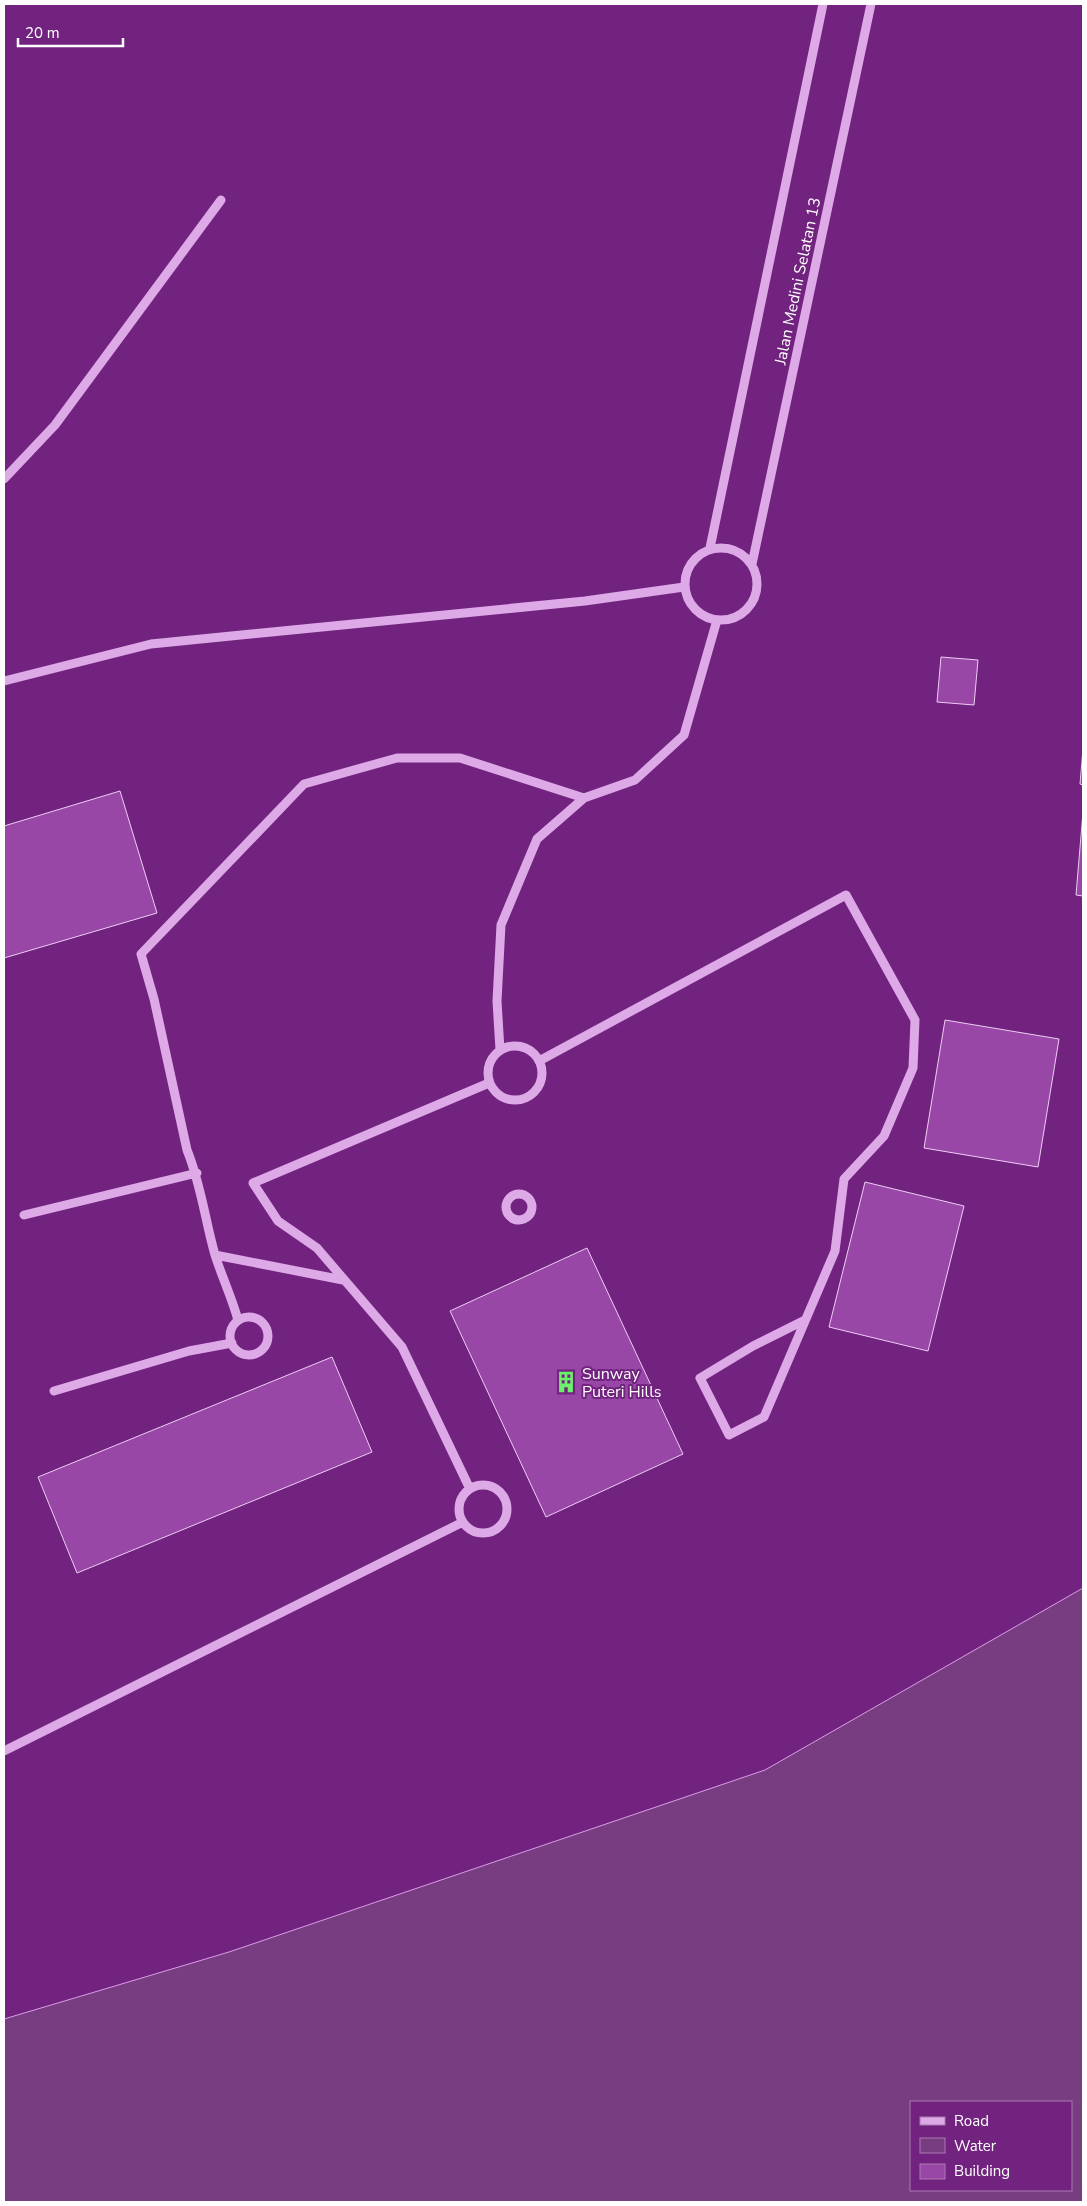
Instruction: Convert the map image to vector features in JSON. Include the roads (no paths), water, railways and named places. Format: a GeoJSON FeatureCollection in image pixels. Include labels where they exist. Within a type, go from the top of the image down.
{"type":"FeatureCollection","features":[{"type":"Feature","properties":{"kind":"street","name":"Jalan Medini Selatan 13"},"geometry":{"type":"LineString","coordinates":[[710,548],[823,4]]}},
{"type":"Feature","properties":{"kind":"street","name":"Jalan Medini Selatan 13"},"geometry":{"type":"LineString","coordinates":[[752,564],[870,4]]}},
{"type":"Feature","properties":{"kind":"street"},"geometry":{"type":"LineString","coordinates":[[4,479],[55,425],[221,200]]}},
{"type":"Feature","properties":{"kind":"street"},"geometry":{"type":"LineString","coordinates":[[723,547],[744,555],[752,564],[757,574],[756,597],[750,607],[730,620],[717,620],[705,616],[695,610],[687,599],[684,587],[685,575],[690,564],[699,554],[710,548],[723,547]]}},
{"type":"Feature","properties":{"kind":"street"},"geometry":{"type":"LineString","coordinates":[[4,681],[151,644],[585,601],[684,587]]}},
{"type":"Feature","properties":{"kind":"street"},"geometry":{"type":"LineString","coordinates":[[500,1050],[497,1001],[501,925],[537,839],[584,798],[635,780],[684,735],[717,620]]}},
{"type":"Feature","properties":{"kind":"street"},"geometry":{"type":"LineString","coordinates":[[238,1320],[232,1296],[215,1255],[196,1173],[187,1150],[154,999],[141,954],[304,784],[397,758],[460,758],[584,798]]}},
{"type":"Feature","properties":{"kind":"street"},"geometry":{"type":"LineString","coordinates":[[539,1061],[846,894],[915,1020],[913,1068],[884,1136],[844,1180],[835,1250],[764,1417],[729,1435],[700,1378],[753,1346],[805,1320]]}},
{"type":"Feature","properties":{"kind":"street"},"geometry":{"type":"LineString","coordinates":[[510,1046],[527,1048],[539,1061],[542,1069],[540,1086],[527,1098],[510,1101],[493,1091],[487,1073],[493,1056],[500,1050],[510,1046]]}},
{"type":"Feature","properties":{"kind":"street"},"geometry":{"type":"LineString","coordinates":[[470,1490],[402,1347],[317,1248],[278,1221],[253,1183],[489,1083]]}},
{"type":"Feature","properties":{"kind":"street"},"geometry":{"type":"LineString","coordinates":[[24,1215],[196,1173]]}},
{"type":"Feature","properties":{"kind":"street"},"geometry":{"type":"LineString","coordinates":[[215,1255],[343,1280]]}},
{"type":"Feature","properties":{"kind":"street"},"geometry":{"type":"LineString","coordinates":[[250,1317],[256,1318],[266,1326],[269,1338],[263,1350],[252,1355],[239,1352],[232,1343],[231,1331],[238,1320],[250,1317]]}},
{"type":"Feature","properties":{"kind":"street"},"geometry":{"type":"LineString","coordinates":[[54,1391],[189,1351],[232,1343]]}},
{"type":"Feature","properties":{"kind":"street"},"geometry":{"type":"LineString","coordinates":[[484,1485],[499,1491],[507,1505],[507,1513],[499,1527],[484,1533],[476,1532],[463,1522],[460,1516],[460,1501],[470,1490],[484,1485]]}},
{"type":"Feature","properties":{"kind":"street"},"geometry":{"type":"LineString","coordinates":[[4,1751],[463,1522]]}},
{"type":"Feature","properties":{"kind":"water"},"geometry":{"type":"Polygon","coordinates":[[[1083,1588],[1083,2202],[4,2202],[4,2019],[229,1952],[765,1770],[1083,1588]]]}},
{"type":"Feature","properties":{"kind":"place","name":"Sunway Puteri Hills"},"geometry":{"type":"Point","coordinates":[566,1382]}}]}
